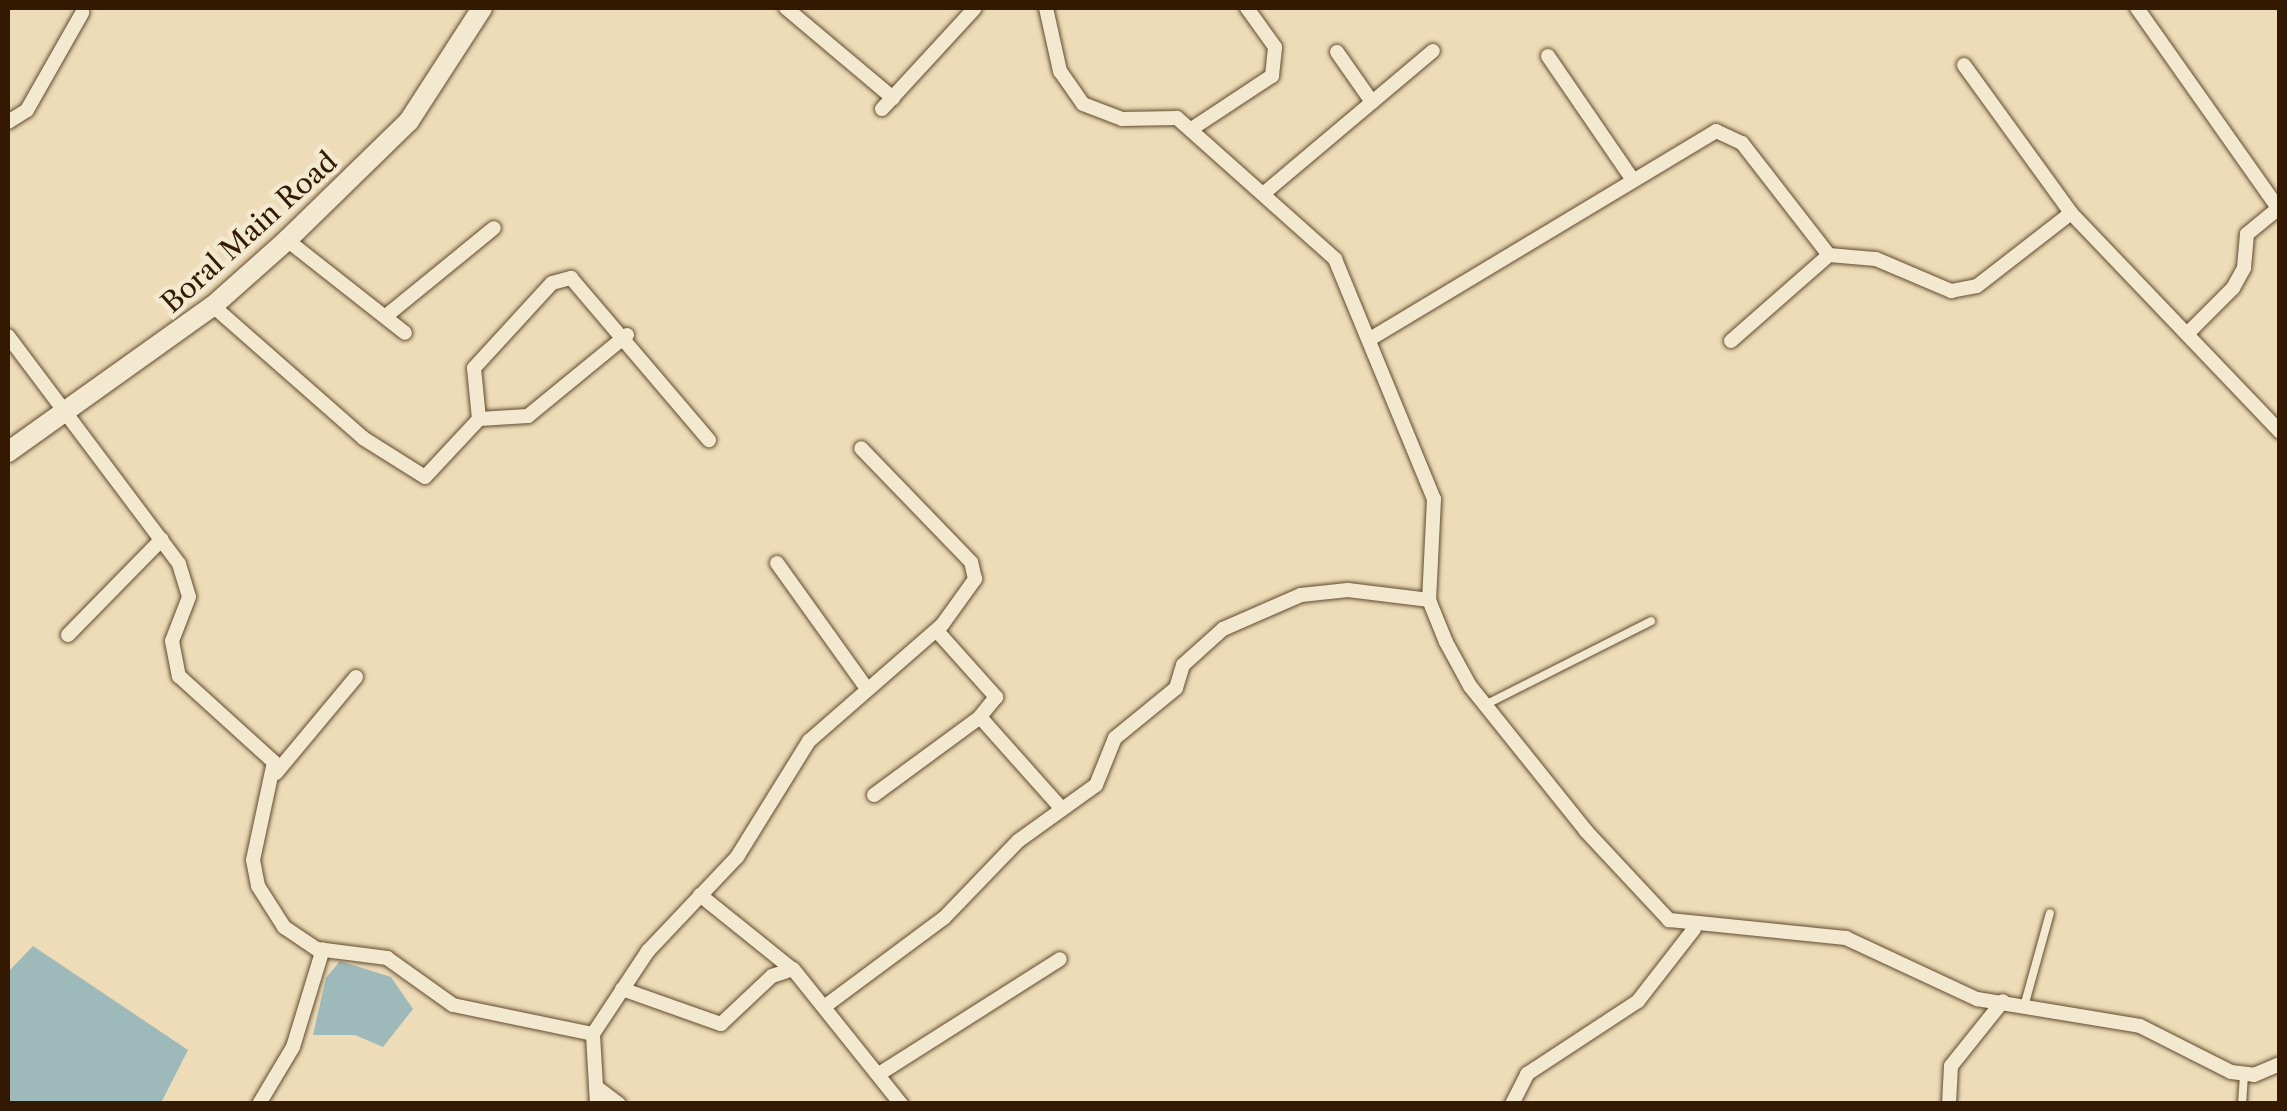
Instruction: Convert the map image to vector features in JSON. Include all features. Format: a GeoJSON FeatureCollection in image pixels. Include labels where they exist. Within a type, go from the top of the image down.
{"type":"FeatureCollection","features":[{"type":"Feature","properties":{"kind":"main road","name":"Boral Main Road"},"geometry":{"type":"LineString","coordinates":[[8,452],[213,306],[287,240],[409,121],[482,8]]}},
{"type":"Feature","properties":{"kind":"street"},"geometry":{"type":"LineString","coordinates":[[786,8],[887,103],[975,8]]}},
{"type":"Feature","properties":{"kind":"street"},"geometry":{"type":"LineString","coordinates":[[1046,8],[1060,71],[1082,104],[1099,115],[1177,118],[1335,260],[1434,499],[1429,600],[1485,705],[1629,883],[1669,920],[1694,928],[1846,938],[1977,999],[2025,1003],[2158,1032],[2244,1074],[2280,1064]]}},
{"type":"Feature","properties":{"kind":"street"},"geometry":{"type":"LineString","coordinates":[[1192,128],[1272,76],[1275,48],[1246,8]]}},
{"type":"Feature","properties":{"kind":"street"},"geometry":{"type":"LineString","coordinates":[[2137,8],[2279,207],[2247,234],[2244,268],[2233,288],[2188,332]]}},
{"type":"Feature","properties":{"kind":"street"},"geometry":{"type":"LineString","coordinates":[[8,122],[27,110],[82,13]]}},
{"type":"Feature","properties":{"kind":"street"},"geometry":{"type":"LineString","coordinates":[[1263,194],[1433,51]]}},
{"type":"Feature","properties":{"kind":"street"},"geometry":{"type":"LineString","coordinates":[[1337,52],[1372,102]]}},
{"type":"Feature","properties":{"kind":"street"},"geometry":{"type":"LineString","coordinates":[[1548,56],[1633,180]]}},
{"type":"Feature","properties":{"kind":"street"},"geometry":{"type":"LineString","coordinates":[[1964,65],[2071,212],[2280,432]]}},
{"type":"Feature","properties":{"kind":"street"},"geometry":{"type":"LineString","coordinates":[[1370,339],[1633,180],[1670,164],[1703,136],[1731,134],[1830,255]]}},
{"type":"Feature","properties":{"kind":"street"},"geometry":{"type":"LineString","coordinates":[[1731,340],[1830,255],[1876,258],[1964,292],[2071,212]]}},
{"type":"Feature","properties":{"kind":"street"},"geometry":{"type":"LineString","coordinates":[[386,316],[494,228]]}},
{"type":"Feature","properties":{"kind":"street"},"geometry":{"type":"LineString","coordinates":[[287,240],[404,333]]}},
{"type":"Feature","properties":{"kind":"street"},"geometry":{"type":"LineString","coordinates":[[213,306],[363,438],[421,477],[438,470],[478,418],[474,368],[560,278],[584,288],[627,335],[709,440]]}},
{"type":"Feature","properties":{"kind":"street"},"geometry":{"type":"LineString","coordinates":[[478,418],[528,416],[627,335]]}},
{"type":"Feature","properties":{"kind":"street"},"geometry":{"type":"LineString","coordinates":[[8,336],[162,539],[188,589],[173,666],[261,746],[276,773]]}},
{"type":"Feature","properties":{"kind":"street"},"geometry":{"type":"LineString","coordinates":[[619,1104],[598,1096],[593,1034],[622,990],[700,894],[743,849],[809,742],[864,686],[936,630],[969,589],[974,568],[861,448]]}},
{"type":"Feature","properties":{"kind":"street"},"geometry":{"type":"LineString","coordinates":[[68,635],[162,539]]}},
{"type":"Feature","properties":{"kind":"street"},"geometry":{"type":"LineString","coordinates":[[778,563],[864,686]]}},
{"type":"Feature","properties":{"kind":"street"},"geometry":{"type":"LineString","coordinates":[[828,1004],[944,918],[1008,850],[1096,784],[1115,738],[1176,688],[1183,665],[1223,629],[1301,595],[1348,590],[1429,600]]}},
{"type":"Feature","properties":{"kind":"street"},"geometry":{"type":"LineString","coordinates":[[874,795],[980,716],[996,698],[936,630]]}},
{"type":"Feature","properties":{"kind":"street"},"geometry":{"type":"LineString","coordinates":[[356,677],[276,773],[253,852],[254,874],[284,926],[323,950],[387,958],[453,1005],[593,1034]]}},
{"type":"Feature","properties":{"kind":"street"},"geometry":{"type":"LineString","coordinates":[[980,716],[1062,808]]}},
{"type":"Feature","properties":{"kind":"street"},"geometry":{"type":"LineString","coordinates":[[700,894],[792,969],[828,1004],[902,1104]]}},
{"type":"Feature","properties":{"kind":"street"},"geometry":{"type":"LineString","coordinates":[[1512,1104],[1527,1074],[1638,1001],[1694,928]]}},
{"type":"Feature","properties":{"kind":"street"},"geometry":{"type":"LineString","coordinates":[[259,1104],[293,1046],[323,950]]}},
{"type":"Feature","properties":{"kind":"street"},"geometry":{"type":"LineString","coordinates":[[879,1074],[1060,959]]}},
{"type":"Feature","properties":{"kind":"street"},"geometry":{"type":"LineString","coordinates":[[622,990],[722,1024],[772,976],[792,969]]}},
{"type":"Feature","properties":{"kind":"street"},"geometry":{"type":"LineString","coordinates":[[1949,1104],[1951,1066],[2003,1001]]}},
{"type":"Feature","properties":{"kind":"lane"},"geometry":{"type":"LineString","coordinates":[[1485,705],[1651,621]]}},
{"type":"Feature","properties":{"kind":"lane"},"geometry":{"type":"LineString","coordinates":[[2025,1003],[2050,913]]}},
{"type":"Feature","properties":{"kind":"lane"},"geometry":{"type":"LineString","coordinates":[[2242,1104],[2244,1074]]}},
{"type":"Feature","properties":{"kind":"water"},"geometry":{"type":"Polygon","coordinates":[[[33,946],[188,1050],[161,1103],[8,1103],[8,972],[33,946]]]}},
{"type":"Feature","properties":{"kind":"water"},"geometry":{"type":"Polygon","coordinates":[[[340,961],[391,977],[413,1009],[383,1047],[355,1035],[313,1035],[326,978],[340,961]]]}}]}
